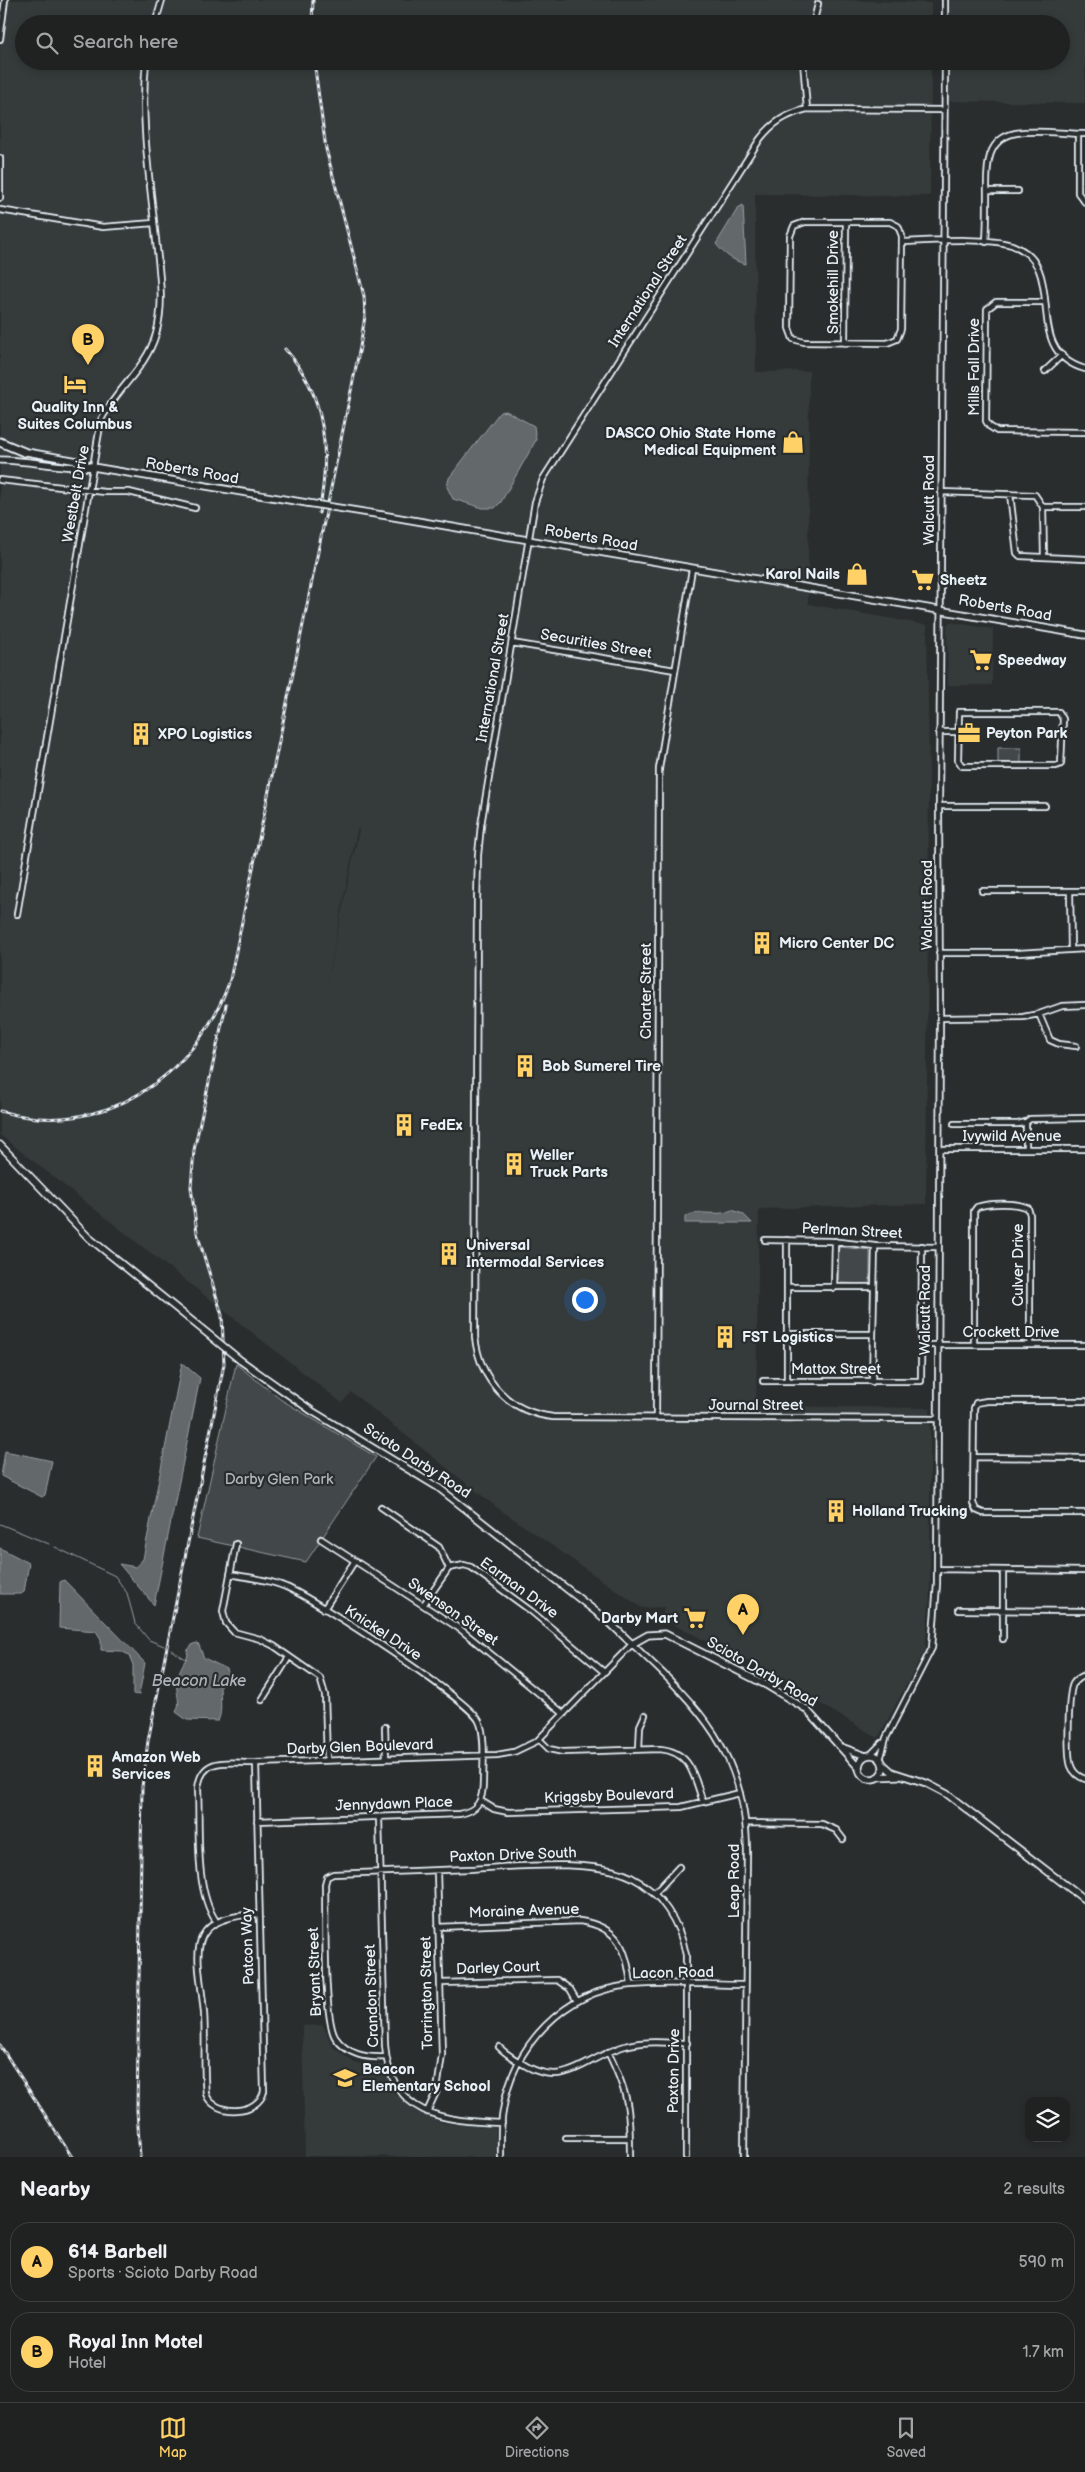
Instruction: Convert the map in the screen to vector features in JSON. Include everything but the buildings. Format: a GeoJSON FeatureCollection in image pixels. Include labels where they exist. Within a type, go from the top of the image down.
{"type":"FeatureCollection","features":[{"type":"Feature","properties":{"kind":"highway"},"geometry":{"type":"LineString","coordinates":[[0,444],[24,452]]}},
{"type":"Feature","properties":{"kind":"main road","name":"Roberts Road"},"geometry":{"type":"LineString","coordinates":[[24,452],[78,461],[93,467],[1085,635]]}},
{"type":"Feature","properties":{"kind":"main road","name":"Roberts Road"},"geometry":{"type":"LineString","coordinates":[[0,460],[42,462],[76,468],[93,467]]}},
{"type":"Feature","properties":{"kind":"main road","name":"Scioto Darby Road"},"geometry":{"type":"LineString","coordinates":[[0,1145],[88,1237],[240,1360],[312,1411],[439,1488],[609,1622],[632,1644],[640,1638],[659,1633],[684,1643],[806,1709],[859,1768]]}},
{"type":"Feature","properties":{"kind":"main road","name":"Scioto Darby Road"},"geometry":{"type":"LineString","coordinates":[[840,1746],[868,1756]]}},
{"type":"Feature","properties":{"kind":"main road"},"geometry":{"type":"LineString","coordinates":[[902,1776],[865,1777],[859,1768],[861,1761],[868,1756],[881,1761],[887,1769],[902,1776],[926,1783],[947,1794],[1085,1900]]}},
{"type":"Feature","properties":{"kind":"main road"},"geometry":{"type":"LineString","coordinates":[[877,1778],[882,1771],[881,1761]]}},
{"type":"Feature","properties":{"kind":"street"},"geometry":{"type":"LineString","coordinates":[[0,39],[5,0]]}},
{"type":"Feature","properties":{"kind":"street"},"geometry":{"type":"LineString","coordinates":[[158,15],[162,0]]}},
{"type":"Feature","properties":{"kind":"street"},"geometry":{"type":"LineString","coordinates":[[945,0],[945,15]]}},
{"type":"Feature","properties":{"kind":"street"},"geometry":{"type":"LineString","coordinates":[[815,15],[818,4]]}},
{"type":"Feature","properties":{"kind":"street","name":"Westbelt Drive"},"geometry":{"type":"LineString","coordinates":[[17,914],[101,420],[107,409],[144,362],[158,326],[161,302],[144,107],[146,70]]}},
{"type":"Feature","properties":{"kind":"street"},"geometry":{"type":"LineString","coordinates":[[804,70],[807,109]]}},
{"type":"Feature","properties":{"kind":"street","name":"Walcutt Road"},"geometry":{"type":"LineString","coordinates":[[881,1761],[886,1738],[932,1648],[937,1570],[940,1148],[940,610],[945,70]]}},
{"type":"Feature","properties":{"kind":"street","name":"International Street"},"geometry":{"type":"LineString","coordinates":[[574,1417],[554,1417],[531,1412],[503,1396],[493,1386],[484,1370],[475,1337],[478,855],[538,494],[550,467],[760,139],[780,120],[807,109],[944,110]]}},
{"type":"Feature","properties":{"kind":"street"},"geometry":{"type":"LineString","coordinates":[[986,242],[988,158],[999,141],[1010,135],[1022,133],[1085,134]]}},
{"type":"Feature","properties":{"kind":"street"},"geometry":{"type":"LineString","coordinates":[[1078,134],[1078,189],[1079,196],[1085,202]]}},
{"type":"Feature","properties":{"kind":"street"},"geometry":{"type":"LineString","coordinates":[[0,158],[0,198]]}},
{"type":"Feature","properties":{"kind":"street"},"geometry":{"type":"LineString","coordinates":[[987,191],[1018,191]]}},
{"type":"Feature","properties":{"kind":"street"},"geometry":{"type":"LineString","coordinates":[[0,210],[103,226],[154,223]]}},
{"type":"Feature","properties":{"kind":"street"},"geometry":{"type":"LineString","coordinates":[[804,222],[846,222],[890,222],[901,230],[901,329],[897,339],[887,343],[804,342],[793,338],[789,328],[791,231],[794,226],[804,222]]}},
{"type":"Feature","properties":{"kind":"street","name":"Smokehill Drive"},"geometry":{"type":"LineString","coordinates":[[845,343],[846,222]]}},
{"type":"Feature","properties":{"kind":"street"},"geometry":{"type":"LineString","coordinates":[[902,242],[986,242],[1010,245],[1022,250],[1032,258],[1044,279],[1049,335],[1062,355],[1085,370]]}},
{"type":"Feature","properties":{"kind":"street","name":"Mills Fall Drive"},"geometry":{"type":"LineString","coordinates":[[1045,302],[996,302],[987,309],[985,417],[989,426],[1000,431],[1085,432]]}},
{"type":"Feature","properties":{"kind":"street"},"geometry":{"type":"LineString","coordinates":[[1045,371],[1062,355]]}},
{"type":"Feature","properties":{"kind":"street"},"geometry":{"type":"LineString","coordinates":[[0,480],[105,492],[129,492],[195,508]]}},
{"type":"Feature","properties":{"kind":"street"},"geometry":{"type":"LineString","coordinates":[[941,492],[1035,495],[1043,506],[1044,557]]}},
{"type":"Feature","properties":{"kind":"street"},"geometry":{"type":"LineString","coordinates":[[1010,494],[1017,553],[1020,556],[1085,559]]}},
{"type":"Feature","properties":{"kind":"street"},"geometry":{"type":"LineString","coordinates":[[1043,506],[1085,507]]}},
{"type":"Feature","properties":{"kind":"street","name":"Charter Street"},"geometry":{"type":"LineString","coordinates":[[656,1416],[659,779],[692,568]]}},
{"type":"Feature","properties":{"kind":"street","name":"Securities Street"},"geometry":{"type":"LineString","coordinates":[[512,643],[675,670]]}},
{"type":"Feature","properties":{"kind":"street"},"geometry":{"type":"LineString","coordinates":[[960,712],[1058,712],[1063,719],[1061,764],[1056,766],[962,766],[958,760],[958,732],[960,712]]}},
{"type":"Feature","properties":{"kind":"street"},"geometry":{"type":"LineString","coordinates":[[940,732],[958,732]]}},
{"type":"Feature","properties":{"kind":"street"},"geometry":{"type":"LineString","coordinates":[[939,806],[1045,806]]}},
{"type":"Feature","properties":{"kind":"street"},"geometry":{"type":"LineString","coordinates":[[982,891],[1085,891]]}},
{"type":"Feature","properties":{"kind":"street"},"geometry":{"type":"LineString","coordinates":[[1070,891],[1071,950]]}},
{"type":"Feature","properties":{"kind":"street"},"geometry":{"type":"LineString","coordinates":[[939,953],[1019,954],[1085,949]]}},
{"type":"Feature","properties":{"kind":"street"},"geometry":{"type":"LineString","coordinates":[[940,1018],[1023,1017],[1062,1006],[1085,1005]]}},
{"type":"Feature","properties":{"kind":"street"},"geometry":{"type":"LineString","coordinates":[[1039,1014],[1050,1040],[1059,1044],[1076,1046]]}},
{"type":"Feature","properties":{"kind":"street"},"geometry":{"type":"LineString","coordinates":[[954,1124],[1018,1124],[1035,1118],[1085,1118]]}},
{"type":"Feature","properties":{"kind":"street"},"geometry":{"type":"LineString","coordinates":[[1026,1122],[1026,1149]]}},
{"type":"Feature","properties":{"kind":"street","name":"Ivywild Avenue"},"geometry":{"type":"LineString","coordinates":[[940,1148],[1085,1149]]}},
{"type":"Feature","properties":{"kind":"street","name":"Culver Drive"},"geometry":{"type":"LineString","coordinates":[[974,1344],[974,1215],[977,1207],[1022,1205],[1030,1211],[1030,1345]]}},
{"type":"Feature","properties":{"kind":"street","name":"Perlman Street"},"geometry":{"type":"LineString","coordinates":[[764,1240],[835,1241],[875,1246],[938,1247]]}},
{"type":"Feature","properties":{"kind":"street"},"geometry":{"type":"LineString","coordinates":[[787,1240],[787,1381]]}},
{"type":"Feature","properties":{"kind":"street"},"geometry":{"type":"LineString","coordinates":[[834,1288],[835,1241]]}},
{"type":"Feature","properties":{"kind":"street"},"geometry":{"type":"LineString","coordinates":[[872,1382],[872,1287],[875,1246]]}},
{"type":"Feature","properties":{"kind":"street"},"geometry":{"type":"LineString","coordinates":[[922,1246],[922,1345]]}},
{"type":"Feature","properties":{"kind":"street"},"geometry":{"type":"LineString","coordinates":[[787,1287],[872,1287]]}},
{"type":"Feature","properties":{"kind":"street"},"geometry":{"type":"LineString","coordinates":[[787,1334],[872,1334]]}},
{"type":"Feature","properties":{"kind":"street","name":"Crockett Drive"},"geometry":{"type":"LineString","coordinates":[[922,1345],[1085,1345]]}},
{"type":"Feature","properties":{"kind":"street","name":"Mattox Street"},"geometry":{"type":"LineString","coordinates":[[763,1382],[909,1382],[921,1380],[922,1345]]}},
{"type":"Feature","properties":{"kind":"street"},"geometry":{"type":"LineString","coordinates":[[1085,1401],[988,1401],[976,1403],[974,1408],[974,1507],[979,1512],[1085,1513]]}},
{"type":"Feature","properties":{"kind":"street","name":"Journal Street"},"geometry":{"type":"LineString","coordinates":[[574,1417],[937,1419]]}},
{"type":"Feature","properties":{"kind":"street"},"geometry":{"type":"LineString","coordinates":[[974,1457],[1085,1458]]}},
{"type":"Feature","properties":{"kind":"street"},"geometry":{"type":"LineString","coordinates":[[381,1507],[439,1547],[449,1568],[424,1604]]}},
{"type":"Feature","properties":{"kind":"street","name":"Swenson Street"},"geometry":{"type":"LineString","coordinates":[[321,1539],[460,1629],[564,1714]]}},
{"type":"Feature","properties":{"kind":"street"},"geometry":{"type":"LineString","coordinates":[[236,1544],[223,1610],[226,1623],[234,1632],[260,1639],[315,1674],[323,1683],[327,1760]]}},
{"type":"Feature","properties":{"kind":"street"},"geometry":{"type":"LineString","coordinates":[[324,1609],[354,1562]]}},
{"type":"Feature","properties":{"kind":"street","name":"Earman Drive"},"geometry":{"type":"LineString","coordinates":[[449,1568],[464,1565],[478,1571],[604,1672]]}},
{"type":"Feature","properties":{"kind":"street"},"geometry":{"type":"LineString","coordinates":[[937,1570],[1085,1570]]}},
{"type":"Feature","properties":{"kind":"street"},"geometry":{"type":"LineString","coordinates":[[1003,1570],[1003,1639]]}},
{"type":"Feature","properties":{"kind":"street","name":"Knickel Drive"},"geometry":{"type":"LineString","coordinates":[[230,1574],[280,1585],[324,1609],[426,1676],[475,1715],[482,1732],[482,1755]]}},
{"type":"Feature","properties":{"kind":"street"},"geometry":{"type":"LineString","coordinates":[[959,1610],[1085,1610]]}},
{"type":"Feature","properties":{"kind":"street","name":"Darby Glen Boulevard"},"geometry":{"type":"LineString","coordinates":[[216,1922],[208,1911],[202,1890],[200,1778],[206,1768],[216,1763],[256,1764],[482,1755],[514,1752],[539,1739],[632,1644]]}},
{"type":"Feature","properties":{"kind":"street","name":"Leap Road"},"geometry":{"type":"LineString","coordinates":[[632,1644],[675,1684],[704,1716],[726,1754],[740,1793],[746,1823],[744,2157]]}},
{"type":"Feature","properties":{"kind":"street"},"geometry":{"type":"LineString","coordinates":[[262,1700],[289,1657]]}},
{"type":"Feature","properties":{"kind":"street"},"geometry":{"type":"LineString","coordinates":[[1085,1675],[1077,1679],[1071,1692],[1068,1756],[1071,1768],[1080,1777],[1085,1778]]}},
{"type":"Feature","properties":{"kind":"street"},"geometry":{"type":"LineString","coordinates":[[640,1749],[640,1726],[645,1714]]}},
{"type":"Feature","properties":{"kind":"street"},"geometry":{"type":"LineString","coordinates":[[385,1727],[386,1758]]}},
{"type":"Feature","properties":{"kind":"street","name":"Walcutt Road"},"geometry":{"type":"LineString","coordinates":[[868,1756],[886,1738]]}},
{"type":"Feature","properties":{"kind":"street"},"geometry":{"type":"LineString","coordinates":[[539,1739],[549,1749],[563,1752],[640,1749],[676,1752],[689,1764],[703,1802]]}},
{"type":"Feature","properties":{"kind":"street"},"geometry":{"type":"LineString","coordinates":[[481,1801],[483,1789],[482,1755]]}},
{"type":"Feature","properties":{"kind":"street","name":"Patcon Way"},"geometry":{"type":"LineString","coordinates":[[216,1922],[202,1938],[198,1952],[198,1977],[204,2027],[206,2088],[211,2104],[221,2109],[249,2108],[258,2104],[264,2091],[256,1764]]}},
{"type":"Feature","properties":{"kind":"street","name":"Kriggsby Boulevard"},"geometry":{"type":"LineString","coordinates":[[481,1801],[494,1809],[508,1812],[681,1806],[740,1793]]}},
{"type":"Feature","properties":{"kind":"street","name":"Jennydawn Place"},"geometry":{"type":"LineString","coordinates":[[257,1821],[465,1813],[478,1806],[481,1801]]}},
{"type":"Feature","properties":{"kind":"street","name":"Crandon Street"},"geometry":{"type":"LineString","coordinates":[[379,1817],[386,2057],[391,2076],[400,2092],[427,2112],[460,2122],[502,2124]]}},
{"type":"Feature","properties":{"kind":"street"},"geometry":{"type":"LineString","coordinates":[[746,1823],[822,1824],[836,1830],[843,1839]]}},
{"type":"Feature","properties":{"kind":"street","name":"Paxton Drive South"},"geometry":{"type":"LineString","coordinates":[[327,1877],[333,1874],[584,1865],[630,1877],[654,1894],[665,1906],[683,1937],[688,1984]]}},
{"type":"Feature","properties":{"kind":"street"},"geometry":{"type":"LineString","coordinates":[[654,1894],[679,1866]]}},
{"type":"Feature","properties":{"kind":"street","name":"Torrington Street"},"geometry":{"type":"LineString","coordinates":[[427,2112],[437,2090],[441,2064],[437,1871]]}},
{"type":"Feature","properties":{"kind":"street","name":"Bryant Street"},"geometry":{"type":"LineString","coordinates":[[327,1877],[325,1884],[327,1974],[332,2030],[339,2043],[354,2054],[365,2057],[386,2057]]}},
{"type":"Feature","properties":{"kind":"street"},"geometry":{"type":"LineString","coordinates":[[216,1922],[231,1916],[259,1914]]}},
{"type":"Feature","properties":{"kind":"street","name":"Moraine Avenue"},"geometry":{"type":"LineString","coordinates":[[438,1927],[580,1921],[594,1923],[607,1929],[620,1942],[628,1959],[630,1985]]}},
{"type":"Feature","properties":{"kind":"street","name":"Darley Court"},"geometry":{"type":"LineString","coordinates":[[440,1983],[557,1980],[566,1984],[577,2001]]}},
{"type":"Feature","properties":{"kind":"street","name":"Paxton Drive"},"geometry":{"type":"LineString","coordinates":[[686,2157],[688,1984]]}},
{"type":"Feature","properties":{"kind":"street","name":"Lacon Road"},"geometry":{"type":"LineString","coordinates":[[501,2157],[502,2124],[510,2080],[518,2061],[539,2031],[563,2010],[577,2001],[604,1990],[630,1985],[745,1985]]}},
{"type":"Feature","properties":{"kind":"street"},"geometry":{"type":"LineString","coordinates":[[500,2047],[508,2056],[546,2074],[564,2074],[608,2052],[637,2043],[687,2043]]}},
{"type":"Feature","properties":{"kind":"street"},"geometry":{"type":"LineString","coordinates":[[608,2052],[622,2080],[628,2100],[630,2157]]}},
{"type":"Feature","properties":{"kind":"street"},"geometry":{"type":"LineString","coordinates":[[566,2138],[630,2138]]}},
{"type":"Feature","properties":{"kind":"shaded area"},"geometry":{"type":"Polygon","coordinates":[[[0,0],[839,0],[931,3],[931,15],[15,15],[15,70],[931,70],[930,196],[755,194],[756,372],[809,371],[808,604],[927,625],[929,776],[926,1204],[759,1209],[756,1406],[930,1408],[930,1592],[925,1650],[878,1738],[755,1665],[662,1619],[664,1607],[642,1608],[495,1506],[351,1392],[342,1403],[0,1135],[0,0]],[[359,829],[357,830],[326,986],[359,829]]]}},
{"type":"Feature","properties":{"kind":"shaded area"},"geometry":{"type":"Polygon","coordinates":[[[945,0],[1085,0],[1085,103],[944,101],[945,70],[1070,70],[1070,15],[945,15],[945,0]]]}},
{"type":"Feature","properties":{"kind":"shaded area"},"geometry":{"type":"Polygon","coordinates":[[[950,622],[993,629],[992,685],[948,685],[947,625],[950,622]]]}},
{"type":"Feature","properties":{"kind":"shaded area","name":"Beacon Elementary School"},"geometry":{"type":"Polygon","coordinates":[[[323,2025],[333,2047],[355,2063],[383,2065],[393,2092],[418,2112],[443,2123],[496,2128],[496,2157],[305,2156],[302,2026],[323,2025]]]}},
{"type":"Feature","properties":{"kind":"green space"},"geometry":{"type":"Polygon","coordinates":[[[998,748],[1021,748],[1021,763],[998,763],[998,748]]]}},
{"type":"Feature","properties":{"kind":"green space"},"geometry":{"type":"Polygon","coordinates":[[[839,1247],[870,1250],[870,1284],[838,1283],[839,1247]]]}},
{"type":"Feature","properties":{"kind":"green space","name":"Darby Glen Park"},"geometry":{"type":"Polygon","coordinates":[[[236,1364],[280,1399],[376,1457],[306,1562],[197,1538],[236,1364]]]}},
{"type":"Feature","properties":{"kind":"water"},"geometry":{"type":"Polygon","coordinates":[[[743,205],[746,264],[729,257],[716,244],[738,208],[743,205]]]}},
{"type":"Feature","properties":{"kind":"water"},"geometry":{"type":"Polygon","coordinates":[[[506,411],[534,426],[536,440],[501,502],[495,508],[483,508],[453,499],[447,487],[449,478],[500,412],[506,411]]]}},
{"type":"Feature","properties":{"kind":"water"},"geometry":{"type":"Polygon","coordinates":[[[732,1210],[743,1214],[752,1223],[685,1223],[685,1217],[690,1214],[720,1213],[732,1210]]]}},
{"type":"Feature","properties":{"kind":"water"},"geometry":{"type":"Polygon","coordinates":[[[182,1363],[200,1378],[154,1605],[119,1564],[136,1567],[143,1559],[182,1363]]]}},
{"type":"Feature","properties":{"kind":"water"},"geometry":{"type":"Polygon","coordinates":[[[5,1451],[52,1461],[45,1495],[42,1497],[1,1476],[5,1451]]]}},
{"type":"Feature","properties":{"kind":"water"},"geometry":{"type":"Polygon","coordinates":[[[0,1548],[29,1563],[24,1592],[21,1594],[0,1594],[0,1548]]]}},
{"type":"Feature","properties":{"kind":"water"},"geometry":{"type":"Polygon","coordinates":[[[64,1580],[145,1663],[139,1695],[133,1694],[133,1665],[129,1655],[121,1651],[101,1650],[101,1639],[96,1631],[59,1628],[60,1582],[64,1580]]]}},
{"type":"Feature","properties":{"kind":"water","name":"Beacon Lake"},"geometry":{"type":"Polygon","coordinates":[[[198,1643],[204,1658],[227,1669],[228,1672],[226,1676],[221,1678],[221,1711],[218,1721],[187,1720],[176,1712],[178,1708],[177,1685],[181,1667],[188,1655],[187,1651],[193,1644],[198,1643]]]}},
{"type":"Feature","properties":{"kind":"waterway"},"geometry":{"type":"LineString","coordinates":[[0,1524],[49,1544]]}},
{"type":"Feature","properties":{"kind":"waterway"},"geometry":{"type":"LineString","coordinates":[[55,1547],[115,1576],[127,1593],[135,1623],[149,1640],[164,1646]]}},
{"type":"Feature","properties":{"kind":"waterway"},"geometry":{"type":"LineString","coordinates":[[171,1650],[186,1659]]}},
{"type":"Feature","properties":{"kind":"railway"},"geometry":{"type":"LineString","coordinates":[[312,15],[313,0]]}},
{"type":"Feature","properties":{"kind":"railway"},"geometry":{"type":"LineString","coordinates":[[0,1111],[38,1118],[75,1117],[109,1108],[141,1093],[170,1072],[195,1045],[215,1014],[230,980],[365,316],[364,296],[326,149],[315,70]]}},
{"type":"Feature","properties":{"kind":"railway"},"geometry":{"type":"LineString","coordinates":[[285,349],[299,367],[310,386],[318,406],[324,448],[324,470],[319,513]]}},
{"type":"Feature","properties":{"kind":"railway"},"geometry":{"type":"LineString","coordinates":[[140,2157],[137,2110],[142,1787],[148,1741],[224,1364],[222,1315],[197,1233],[191,1187],[194,1150],[226,1005]]}},
{"type":"Feature","properties":{"kind":"railway"},"geometry":{"type":"LineString","coordinates":[[0,2045],[72,2157]]}},
{"type":"Feature","properties":{"kind":"place","name":"Royal Inn Motel"},"geometry":{"type":"Point","coordinates":[88,365]}},
{"type":"Feature","properties":{"kind":"place","name":"Quality Inn & Suites Columbus"},"geometry":{"type":"Point","coordinates":[75,384]}},
{"type":"Feature","properties":{"kind":"place","name":"DASCO Ohio State Home Medical Equipment"},"geometry":{"type":"Point","coordinates":[793,442]}},
{"type":"Feature","properties":{"kind":"place","name":"Karol Nails"},"geometry":{"type":"Point","coordinates":[857,574]}},
{"type":"Feature","properties":{"kind":"place","name":"Sheetz"},"geometry":{"type":"Point","coordinates":[923,580]}},
{"type":"Feature","properties":{"kind":"place","name":"Speedway"},"geometry":{"type":"Point","coordinates":[981,660]}},
{"type":"Feature","properties":{"kind":"place","name":"Peyton Park"},"geometry":{"type":"Point","coordinates":[969,733]}},
{"type":"Feature","properties":{"kind":"place","name":"XPO Logistics"},"geometry":{"type":"Point","coordinates":[141,734]}},
{"type":"Feature","properties":{"kind":"place","name":"Micro Center DC"},"geometry":{"type":"Point","coordinates":[762,943]}},
{"type":"Feature","properties":{"kind":"place","name":"Bob Sumerel Tire"},"geometry":{"type":"Point","coordinates":[525,1066]}},
{"type":"Feature","properties":{"kind":"place","name":"FedEx"},"geometry":{"type":"Point","coordinates":[404,1125]}},
{"type":"Feature","properties":{"kind":"place","name":"Weller Truck Parts"},"geometry":{"type":"Point","coordinates":[514,1164]}},
{"type":"Feature","properties":{"kind":"place","name":"Universal Intermodal Services"},"geometry":{"type":"Point","coordinates":[449,1254]}},
{"type":"Feature","properties":{"kind":"place","name":"FST Logistics"},"geometry":{"type":"Point","coordinates":[725,1337]}},
{"type":"Feature","properties":{"kind":"place","name":"Holland Trucking"},"geometry":{"type":"Point","coordinates":[836,1511]}},
{"type":"Feature","properties":{"kind":"place","name":"Darby Mart"},"geometry":{"type":"Point","coordinates":[695,1618]}},
{"type":"Feature","properties":{"kind":"place","name":"614 Barbell"},"geometry":{"type":"Point","coordinates":[743,1635]}},
{"type":"Feature","properties":{"kind":"place","name":"Amazon Web Services"},"geometry":{"type":"Point","coordinates":[95,1766]}},
{"type":"Feature","properties":{"kind":"place","name":"Beacon Elementary School"},"geometry":{"type":"Point","coordinates":[345,2078]}}]}
